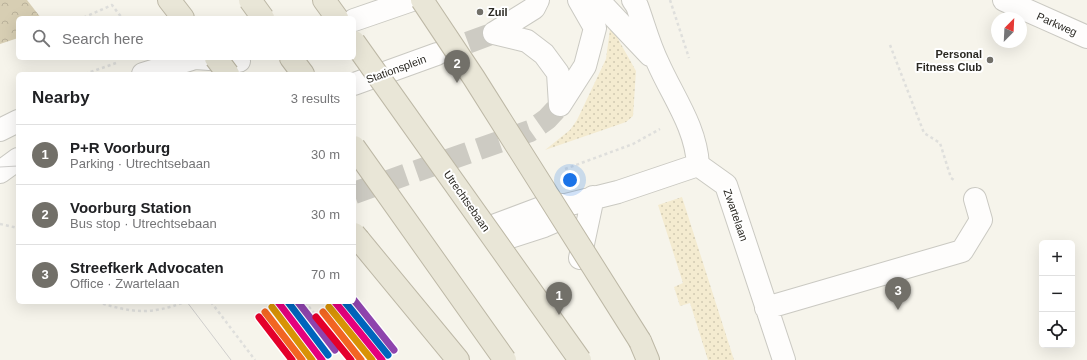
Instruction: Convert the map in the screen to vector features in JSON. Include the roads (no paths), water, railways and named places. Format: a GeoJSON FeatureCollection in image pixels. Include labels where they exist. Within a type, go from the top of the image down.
{"type":"FeatureCollection","features":[{"type":"Feature","properties":{"kind":"highway"},"geometry":{"type":"LineString","coordinates":[[169,0],[181,16]]}},
{"type":"Feature","properties":{"kind":"highway"},"geometry":{"type":"LineString","coordinates":[[250,0],[262,16]]}},
{"type":"Feature","properties":{"kind":"highway"},"geometry":{"type":"LineString","coordinates":[[324,0],[336,16]]}},
{"type":"Feature","properties":{"kind":"highway"},"geometry":{"type":"LineString","coordinates":[[422,0],[474,78],[640,341],[648,360]]}},
{"type":"Feature","properties":{"kind":"highway","name":"Utrechtsebaan"},"geometry":{"type":"LineString","coordinates":[[356,45],[580,360]]}},
{"type":"Feature","properties":{"kind":"highway"},"geometry":{"type":"LineString","coordinates":[[223,60],[238,64]]}},
{"type":"Feature","properties":{"kind":"highway"},"geometry":{"type":"LineString","coordinates":[[292,60],[302,72]]}},
{"type":"Feature","properties":{"kind":"highway"},"geometry":{"type":"LineString","coordinates":[[356,150],[505,360]]}},
{"type":"Feature","properties":{"kind":"highway"},"geometry":{"type":"LineString","coordinates":[[356,236],[458,360]]}},
{"type":"Feature","properties":{"kind":"street"},"geometry":{"type":"LineString","coordinates":[[356,19],[412,0]]}},
{"type":"Feature","properties":{"kind":"street"},"geometry":{"type":"LineString","coordinates":[[538,0],[534,8],[494,33],[527,41],[544,54],[558,73],[560,105],[585,66],[595,28],[579,0]]}},
{"type":"Feature","properties":{"kind":"street"},"geometry":{"type":"LineString","coordinates":[[598,0],[658,63]]}},
{"type":"Feature","properties":{"kind":"street"},"geometry":{"type":"LineString","coordinates":[[495,234],[549,205],[566,205],[593,197],[618,192],[698,165],[697,149],[683,111],[658,63],[637,6],[633,0]]}},
{"type":"Feature","properties":{"kind":"street","name":"Parkweg"},"geometry":{"type":"LineString","coordinates":[[1004,0],[1087,37]]}},
{"type":"Feature","properties":{"kind":"street","name":"Stationsplein"},"geometry":{"type":"LineString","coordinates":[[356,83],[437,54]]}},
{"type":"Feature","properties":{"kind":"street"},"geometry":{"type":"LineString","coordinates":[[149,72],[188,60]]}},
{"type":"Feature","properties":{"kind":"street"},"geometry":{"type":"LineString","coordinates":[[209,60],[238,64]]}},
{"type":"Feature","properties":{"kind":"street"},"geometry":{"type":"LineString","coordinates":[[216,72],[238,64]]}},
{"type":"Feature","properties":{"kind":"street"},"geometry":{"type":"LineString","coordinates":[[0,130],[16,122]]}},
{"type":"Feature","properties":{"kind":"street"},"geometry":{"type":"LineString","coordinates":[[0,173],[16,161]]}},
{"type":"Feature","properties":{"kind":"street","name":"Zwartelaan"},"geometry":{"type":"LineString","coordinates":[[698,165],[726,185],[784,360]]}},
{"type":"Feature","properties":{"kind":"street"},"geometry":{"type":"LineString","coordinates":[[0,173],[16,177]]}},
{"type":"Feature","properties":{"kind":"street"},"geometry":{"type":"LineString","coordinates":[[580,258],[593,197]]}},
{"type":"Feature","properties":{"kind":"street"},"geometry":{"type":"LineString","coordinates":[[766,308],[962,252],[981,220],[975,199]]}},
{"type":"Feature","properties":{"kind":"tunnel"},"geometry":{"type":"LineString","coordinates":[[437,54],[494,33]]}},
{"type":"Feature","properties":{"kind":"tunnel"},"geometry":{"type":"LineString","coordinates":[[356,192],[530,131],[547,119],[560,105]]}},
{"type":"Feature","properties":{"kind":"tram line"},"geometry":{"type":"LineString","coordinates":[[0,167],[16,166]]}},
{"type":"Feature","properties":{"kind":"tram line"},"geometry":{"type":"LineString","coordinates":[[189,304],[231,360]]}},
{"type":"Feature","properties":{"kind":"place","name":"Zuil"},"geometry":{"type":"Point","coordinates":[480,12]}},
{"type":"Feature","properties":{"kind":"place","name":"Personal Fitness Club"},"geometry":{"type":"Point","coordinates":[990,60]}},
{"type":"Feature","properties":{"kind":"place","name":"Voorburg Station"},"geometry":{"type":"Point","coordinates":[457,83]}},
{"type":"Feature","properties":{"kind":"place","name":"Streefkerk Advocaten"},"geometry":{"type":"Point","coordinates":[898,310]}},
{"type":"Feature","properties":{"kind":"place","name":"P+R Voorburg"},"geometry":{"type":"Point","coordinates":[559,315]}}]}
